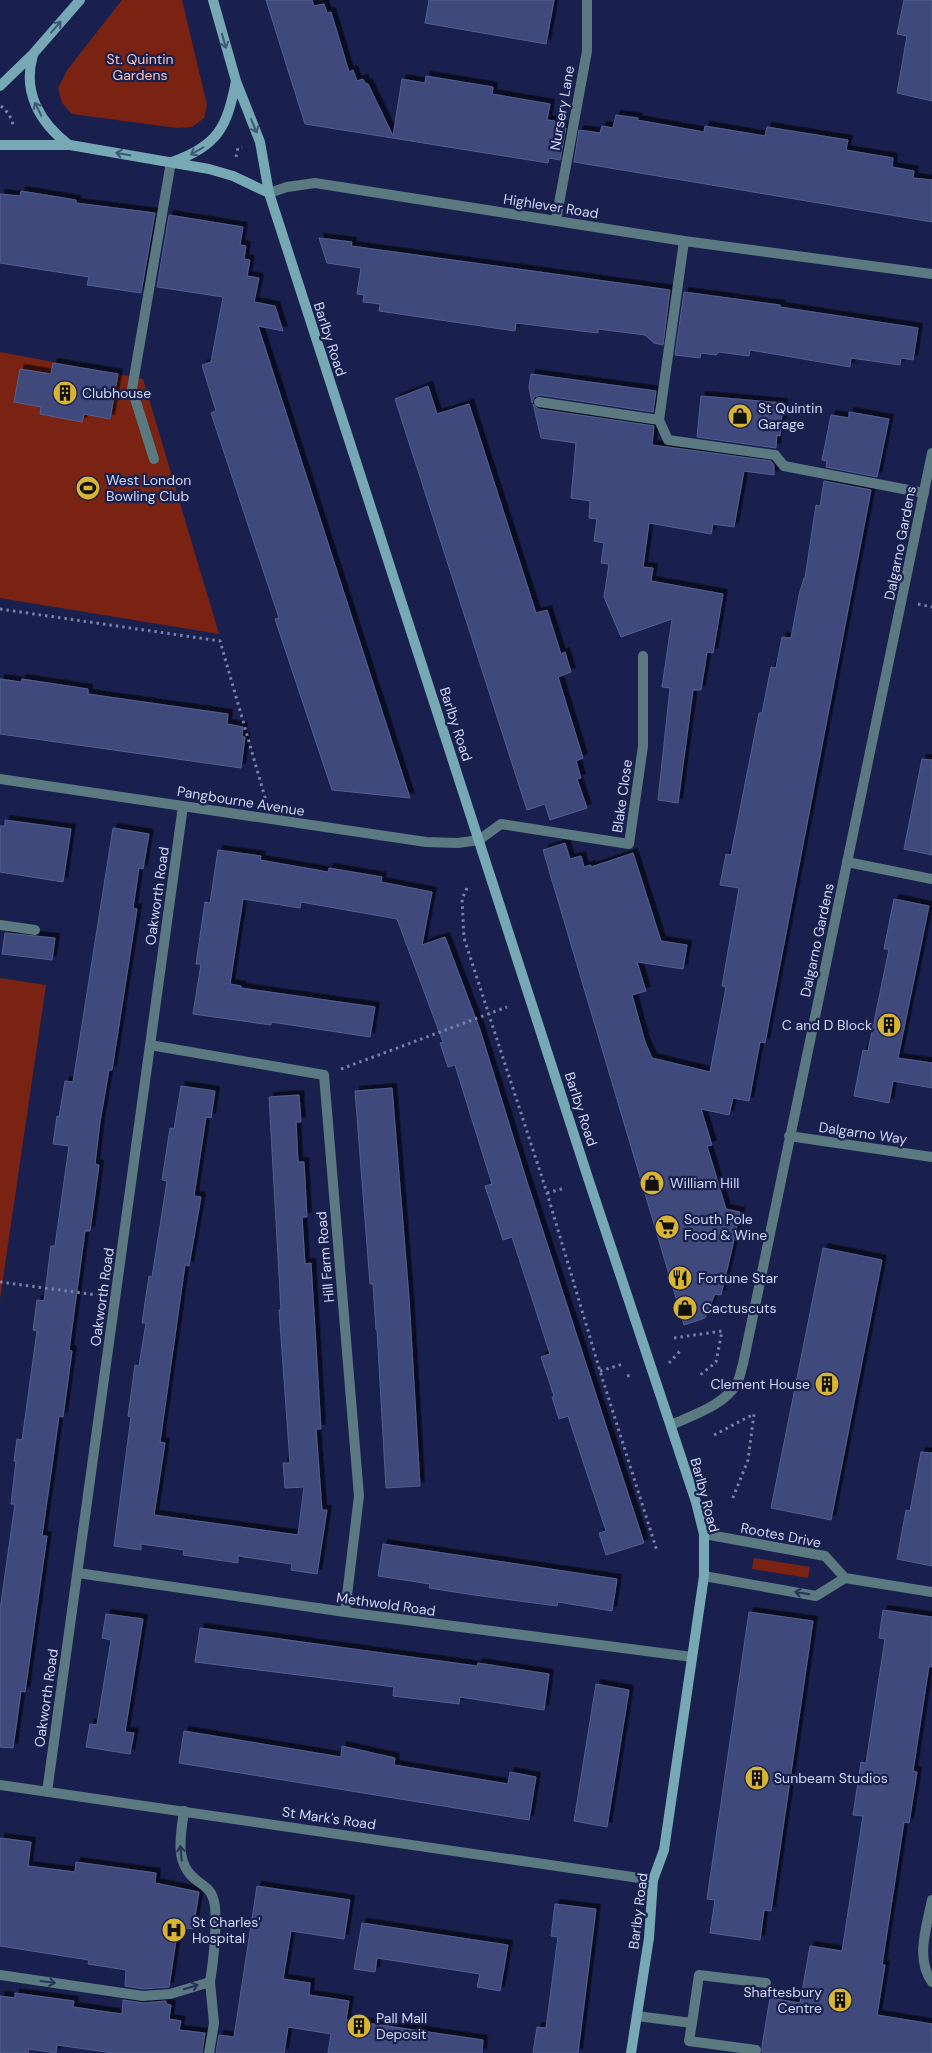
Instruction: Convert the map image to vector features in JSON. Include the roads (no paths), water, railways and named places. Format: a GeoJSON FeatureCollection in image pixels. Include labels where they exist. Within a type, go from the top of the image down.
{"type":"FeatureCollection","features":[{"type":"Feature","properties":{"kind":"street"},"geometry":{"type":"LineString","coordinates":[[0,86],[33,54],[80,0]]}},
{"type":"Feature","properties":{"kind":"street"},"geometry":{"type":"LineString","coordinates":[[212,0],[236,81],[260,142],[269,193]]}},
{"type":"Feature","properties":{"kind":"street","name":"Nursery Lane"},"geometry":{"type":"LineString","coordinates":[[556,220],[587,51],[587,0]]}},
{"type":"Feature","properties":{"kind":"street"},"geometry":{"type":"LineString","coordinates":[[33,54],[28,69],[28,82],[35,102],[44,122],[57,136],[70,145]]}},
{"type":"Feature","properties":{"kind":"street"},"geometry":{"type":"LineString","coordinates":[[171,162],[189,156],[204,147],[219,132],[230,111],[236,81]]}},
{"type":"Feature","properties":{"kind":"street"},"geometry":{"type":"LineString","coordinates":[[0,145],[70,145],[171,162],[233,176],[269,193]]}},
{"type":"Feature","properties":{"kind":"street"},"geometry":{"type":"LineString","coordinates":[[154,459],[132,389],[171,162]]}},
{"type":"Feature","properties":{"kind":"street","name":"Highlever Road"},"geometry":{"type":"LineString","coordinates":[[269,193],[287,187],[315,183],[684,241],[932,274]]}},
{"type":"Feature","properties":{"kind":"street","name":"Barlby Road"},"geometry":{"type":"LineString","coordinates":[[269,193],[696,1502],[704,1534],[704,1576],[664,1850],[653,1880],[649,1938],[631,2053]]}},
{"type":"Feature","properties":{"kind":"street"},"geometry":{"type":"LineString","coordinates":[[684,241],[659,420],[668,440],[775,455],[784,466],[927,489]]}},
{"type":"Feature","properties":{"kind":"street"},"geometry":{"type":"LineString","coordinates":[[539,402],[659,420]]}},
{"type":"Feature","properties":{"kind":"street","name":"Dalgarno Gardens"},"geometry":{"type":"LineString","coordinates":[[671,1425],[704,1410],[728,1396],[737,1383],[743,1364],[927,489],[932,453]]}},
{"type":"Feature","properties":{"kind":"street","name":"Blake Close"},"geometry":{"type":"LineString","coordinates":[[479,840],[501,824],[629,844],[643,746],[643,656]]}},
{"type":"Feature","properties":{"kind":"street","name":"Pangbourne Avenue"},"geometry":{"type":"LineString","coordinates":[[0,779],[426,842],[458,844],[479,840]]}},
{"type":"Feature","properties":{"kind":"street","name":"Oakworth Road"},"geometry":{"type":"LineString","coordinates":[[47,1792],[183,806]]}},
{"type":"Feature","properties":{"kind":"street"},"geometry":{"type":"LineString","coordinates":[[848,862],[932,879]]}},
{"type":"Feature","properties":{"kind":"street"},"geometry":{"type":"LineString","coordinates":[[0,925],[35,930]]}},
{"type":"Feature","properties":{"kind":"street","name":"Hill Farm Road"},"geometry":{"type":"LineString","coordinates":[[150,1045],[324,1076],[359,1496],[345,1612]]}},
{"type":"Feature","properties":{"kind":"street","name":"Dalgarno Way"},"geometry":{"type":"LineString","coordinates":[[790,1136],[932,1157]]}},
{"type":"Feature","properties":{"kind":"street","name":"Rootes Drive"},"geometry":{"type":"LineString","coordinates":[[704,1534],[825,1556],[845,1578]]}},
{"type":"Feature","properties":{"kind":"street","name":"Methwold Road"},"geometry":{"type":"LineString","coordinates":[[78,1573],[345,1612],[692,1658]]}},
{"type":"Feature","properties":{"kind":"street"},"geometry":{"type":"LineString","coordinates":[[704,1576],[816,1596],[845,1578],[932,1592]]}},
{"type":"Feature","properties":{"kind":"street","name":"St Mark's Road"},"geometry":{"type":"LineString","coordinates":[[0,1785],[653,1880]]}},
{"type":"Feature","properties":{"kind":"street"},"geometry":{"type":"LineString","coordinates":[[184,1811],[180,1857],[185,1868],[194,1878],[207,1887],[214,1898],[213,1960],[210,1982],[214,2023],[209,2053]]}},
{"type":"Feature","properties":{"kind":"street"},"geometry":{"type":"LineString","coordinates":[[932,1900],[922,1954],[926,1975],[932,1982]]}},
{"type":"Feature","properties":{"kind":"street"},"geometry":{"type":"LineString","coordinates":[[0,1975],[143,1996],[170,1994],[210,1982]]}},
{"type":"Feature","properties":{"kind":"street"},"geometry":{"type":"LineString","coordinates":[[756,2050],[689,2041],[699,1975],[766,1984]]}},
{"type":"Feature","properties":{"kind":"street"},"geometry":{"type":"LineString","coordinates":[[637,2016],[692,2023]]}},
{"type":"Feature","properties":{"kind":"place","name":"Clubhouse"},"geometry":{"type":"Point","coordinates":[65,393]}},
{"type":"Feature","properties":{"kind":"place","name":"St Quintin Garage"},"geometry":{"type":"Point","coordinates":[740,416]}},
{"type":"Feature","properties":{"kind":"place","name":"West London Bowling Club"},"geometry":{"type":"Point","coordinates":[88,488]}},
{"type":"Feature","properties":{"kind":"place","name":"C and D Block"},"geometry":{"type":"Point","coordinates":[889,1025]}},
{"type":"Feature","properties":{"kind":"place","name":"William Hill"},"geometry":{"type":"Point","coordinates":[652,1183]}},
{"type":"Feature","properties":{"kind":"place","name":"South Pole Food & Wine"},"geometry":{"type":"Point","coordinates":[667,1227]}},
{"type":"Feature","properties":{"kind":"place","name":"Fortune Star"},"geometry":{"type":"Point","coordinates":[680,1278]}},
{"type":"Feature","properties":{"kind":"place","name":"Cactuscuts"},"geometry":{"type":"Point","coordinates":[685,1308]}},
{"type":"Feature","properties":{"kind":"place","name":"Clement House"},"geometry":{"type":"Point","coordinates":[827,1384]}},
{"type":"Feature","properties":{"kind":"place","name":"Sunbeam Studios"},"geometry":{"type":"Point","coordinates":[757,1778]}},
{"type":"Feature","properties":{"kind":"place","name":"St Charles' Hospital"},"geometry":{"type":"Point","coordinates":[174,1930]}},
{"type":"Feature","properties":{"kind":"place","name":"Shaftesbury Centre"},"geometry":{"type":"Point","coordinates":[840,2000]}},
{"type":"Feature","properties":{"kind":"place","name":"Pall Mall Deposit"},"geometry":{"type":"Point","coordinates":[359,2026]}},
{"type":"Feature","properties":{"kind":"park label","name":"St. Quintin Gardens"},"geometry":{"type":"Point","coordinates":[140,68]}}]}
